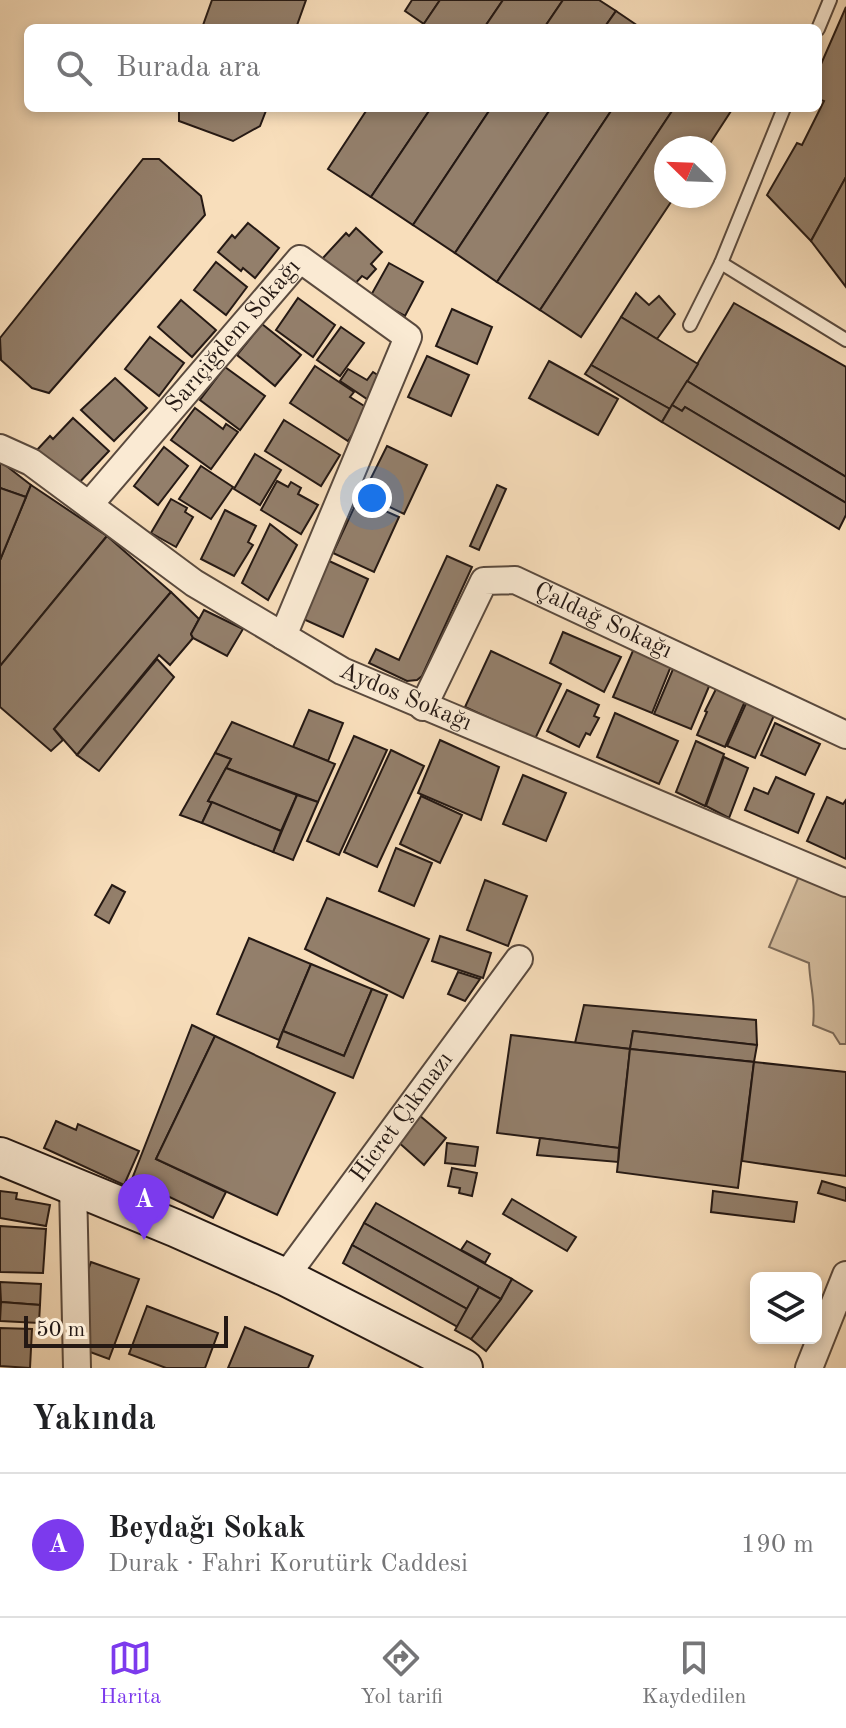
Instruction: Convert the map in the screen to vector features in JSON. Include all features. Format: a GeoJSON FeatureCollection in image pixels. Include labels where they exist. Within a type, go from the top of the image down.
{"type":"FeatureCollection","features":[{"type":"Feature","properties":{"kind":"street","name":"Sarıçiğdem Sokağı"},"geometry":{"type":"LineString","coordinates":[[89,505],[300,259],[408,337],[283,636]]}},
{"type":"Feature","properties":{"kind":"street","name":"Aydos Sokağı"},"geometry":{"type":"LineString","coordinates":[[0,448],[31,462],[194,583],[342,671],[846,883]]}},
{"type":"Feature","properties":{"kind":"street","name":"Çaldağ Sokağı"},"geometry":{"type":"LineString","coordinates":[[423,707],[484,581],[515,580],[846,735]]}},
{"type":"Feature","properties":{"kind":"street","name":"Hicret Çıkmazı"},"geometry":{"type":"LineString","coordinates":[[285,1277],[519,959]]}},
{"type":"Feature","properties":{"kind":"street"},"geometry":{"type":"LineString","coordinates":[[0,1156],[285,1277],[464,1368]]}},
{"type":"Feature","properties":{"kind":"street"},"geometry":{"type":"LineString","coordinates":[[73,1185],[77,1368]]}},
{"type":"Feature","properties":{"kind":"street"},"geometry":{"type":"LineString","coordinates":[[809,1368],[846,1275]]}},
{"type":"Feature","properties":{"kind":"lane"},"geometry":{"type":"LineString","coordinates":[[820,24],[830,0]]}},
{"type":"Feature","properties":{"kind":"lane"},"geometry":{"type":"LineString","coordinates":[[690,325],[721,263],[782,112]]}},
{"type":"Feature","properties":{"kind":"lane"},"geometry":{"type":"LineString","coordinates":[[721,263],[846,340]]}},
{"type":"Feature","properties":{"kind":"shaded area"},"geometry":{"type":"Polygon","coordinates":[[[799,876],[846,893],[846,1044],[840,1044],[833,1033],[813,1025],[809,963],[769,947],[799,876]]]}},
{"type":"Feature","properties":{"kind":"building"},"geometry":{"type":"Polygon","coordinates":[[[212,0],[306,0],[297,24],[203,24],[212,0]]]}},
{"type":"Feature","properties":{"kind":"building"},"geometry":{"type":"Polygon","coordinates":[[[412,0],[440,0],[424,24],[405,11],[412,0]]]}},
{"type":"Feature","properties":{"kind":"building"},"geometry":{"type":"Polygon","coordinates":[[[440,0],[503,0],[487,24],[424,24],[440,0]]]}},
{"type":"Feature","properties":{"kind":"building"},"geometry":{"type":"Polygon","coordinates":[[[503,0],[563,0],[547,24],[487,24],[503,0]]]}},
{"type":"Feature","properties":{"kind":"building"},"geometry":{"type":"Polygon","coordinates":[[[563,0],[599,0],[616,11],[607,24],[547,24],[563,0]]]}},
{"type":"Feature","properties":{"kind":"building"},"geometry":{"type":"Polygon","coordinates":[[[846,7],[846,177],[811,241],[767,195],[797,143],[802,145],[818,112],[822,112],[822,62],[846,7]]]}},
{"type":"Feature","properties":{"kind":"building"},"geometry":{"type":"Polygon","coordinates":[[[616,11],[635,24],[607,24],[616,11]]]}},
{"type":"Feature","properties":{"kind":"building"},"geometry":{"type":"Polygon","coordinates":[[[179,112],[265,112],[260,126],[233,141],[179,121],[179,112]]]}},
{"type":"Feature","properties":{"kind":"building"},"geometry":{"type":"Polygon","coordinates":[[[365,112],[428,112],[371,197],[328,169],[365,112]]]}},
{"type":"Feature","properties":{"kind":"building"},"geometry":{"type":"Polygon","coordinates":[[[428,112],[488,112],[413,225],[371,197],[428,112]]]}},
{"type":"Feature","properties":{"kind":"building"},"geometry":{"type":"Polygon","coordinates":[[[488,112],[548,112],[455,253],[413,225],[488,112]]]}},
{"type":"Feature","properties":{"kind":"building"},"geometry":{"type":"Polygon","coordinates":[[[548,112],[610,112],[497,282],[455,253],[548,112]]]}},
{"type":"Feature","properties":{"kind":"building"},"geometry":{"type":"Polygon","coordinates":[[[610,112],[671,112],[654,136],[540,310],[497,282],[610,112]]]}},
{"type":"Feature","properties":{"kind":"building"},"geometry":{"type":"Polygon","coordinates":[[[671,112],[730,112],[715,136],[655,136],[671,112]]]}},
{"type":"Feature","properties":{"kind":"building"},"geometry":{"type":"Polygon","coordinates":[[[654,138],[654,208],[667,208],[581,337],[540,310],[654,138]]]}},
{"type":"Feature","properties":{"kind":"building"},"geometry":{"type":"Polygon","coordinates":[[[143,159],[159,159],[201,196],[205,215],[49,393],[32,388],[1,360],[0,338],[143,159]]]}},
{"type":"Feature","properties":{"kind":"building"},"geometry":{"type":"Polygon","coordinates":[[[846,177],[846,287],[811,241],[846,177]]]}},
{"type":"Feature","properties":{"kind":"building"},"geometry":{"type":"Polygon","coordinates":[[[248,223],[279,248],[255,278],[218,252],[232,235],[235,238],[248,223]]]}},
{"type":"Feature","properties":{"kind":"building"},"geometry":{"type":"Polygon","coordinates":[[[356,228],[382,252],[371,264],[376,269],[367,279],[362,276],[352,287],[322,259],[346,233],[349,236],[356,228]]]}},
{"type":"Feature","properties":{"kind":"building"},"geometry":{"type":"Polygon","coordinates":[[[216,262],[247,287],[226,315],[194,290],[216,262]]]}},
{"type":"Feature","properties":{"kind":"building"},"geometry":{"type":"Polygon","coordinates":[[[389,263],[423,282],[405,316],[370,297],[389,263]]]}},
{"type":"Feature","properties":{"kind":"building"},"geometry":{"type":"Polygon","coordinates":[[[636,293],[649,305],[659,296],[675,314],[657,339],[621,317],[636,293]]]}},
{"type":"Feature","properties":{"kind":"building"},"geometry":{"type":"Polygon","coordinates":[[[298,298],[335,325],[313,357],[276,330],[298,298]]]}},
{"type":"Feature","properties":{"kind":"building"},"geometry":{"type":"Polygon","coordinates":[[[181,300],[216,330],[192,357],[158,327],[181,300]]]}},
{"type":"Feature","properties":{"kind":"building"},"geometry":{"type":"Polygon","coordinates":[[[734,303],[846,367],[846,477],[687,381],[734,303]]]}},
{"type":"Feature","properties":{"kind":"building"},"geometry":{"type":"Polygon","coordinates":[[[452,309],[492,327],[477,364],[436,346],[452,309]]]}},
{"type":"Feature","properties":{"kind":"building"},"geometry":{"type":"Polygon","coordinates":[[[621,317],[698,364],[670,409],[591,365],[621,317]]]}},
{"type":"Feature","properties":{"kind":"building"},"geometry":{"type":"Polygon","coordinates":[[[262,324],[301,355],[275,386],[237,355],[262,324]]]}},
{"type":"Feature","properties":{"kind":"building"},"geometry":{"type":"Polygon","coordinates":[[[341,327],[364,343],[340,376],[317,360],[341,327]]]}},
{"type":"Feature","properties":{"kind":"building"},"geometry":{"type":"Polygon","coordinates":[[[150,337],[184,363],[159,396],[125,369],[150,337]]]}},
{"type":"Feature","properties":{"kind":"building"},"geometry":{"type":"Polygon","coordinates":[[[427,356],[469,375],[451,416],[408,397],[427,356]]]}},
{"type":"Feature","properties":{"kind":"building"},"geometry":{"type":"Polygon","coordinates":[[[549,361],[618,399],[598,435],[529,398],[549,361]]]}},
{"type":"Feature","properties":{"kind":"building"},"geometry":{"type":"Polygon","coordinates":[[[591,365],[670,409],[662,422],[585,374],[591,365]]]}},
{"type":"Feature","properties":{"kind":"building"},"geometry":{"type":"Polygon","coordinates":[[[315,366],[354,392],[350,397],[369,409],[348,441],[290,403],[315,366]]]}},
{"type":"Feature","properties":{"kind":"building"},"geometry":{"type":"Polygon","coordinates":[[[225,367],[265,396],[240,430],[200,400],[225,367]]]}},
{"type":"Feature","properties":{"kind":"building"},"geometry":{"type":"Polygon","coordinates":[[[348,369],[367,380],[373,372],[387,381],[373,403],[340,381],[348,369]]]}},
{"type":"Feature","properties":{"kind":"building"},"geometry":{"type":"Polygon","coordinates":[[[115,378],[147,408],[114,441],[81,410],[115,378]]]}},
{"type":"Feature","properties":{"kind":"building"},"geometry":{"type":"Polygon","coordinates":[[[687,381],[846,477],[846,503],[685,407],[682,411],[672,405],[687,381]]]}},
{"type":"Feature","properties":{"kind":"building"},"geometry":{"type":"Polygon","coordinates":[[[672,405],[682,411],[685,407],[846,503],[846,515],[839,529],[662,422],[672,405]]]}},
{"type":"Feature","properties":{"kind":"building"},"geometry":{"type":"Polygon","coordinates":[[[195,408],[223,429],[226,424],[238,432],[211,469],[171,440],[195,408]]]}},
{"type":"Feature","properties":{"kind":"building"},"geometry":{"type":"Polygon","coordinates":[[[73,418],[109,451],[75,487],[36,451],[73,418]]]}},
{"type":"Feature","properties":{"kind":"building"},"geometry":{"type":"Polygon","coordinates":[[[284,420],[340,455],[321,486],[265,451],[284,420]]]}},
{"type":"Feature","properties":{"kind":"building"},"geometry":{"type":"Polygon","coordinates":[[[387,446],[427,465],[404,514],[363,494],[387,446]]]}},
{"type":"Feature","properties":{"kind":"building"},"geometry":{"type":"Polygon","coordinates":[[[164,447],[188,466],[158,505],[134,486],[164,447]]]}},
{"type":"Feature","properties":{"kind":"building"},"geometry":{"type":"Polygon","coordinates":[[[255,454],[281,470],[260,505],[234,489],[255,454]]]}},
{"type":"Feature","properties":{"kind":"building"},"geometry":{"type":"Polygon","coordinates":[[[0,461],[31,485],[26,497],[0,488],[0,461]]]}},
{"type":"Feature","properties":{"kind":"building"},"geometry":{"type":"Polygon","coordinates":[[[201,466],[233,487],[211,519],[179,499],[201,466]]]}},
{"type":"Feature","properties":{"kind":"building"},"geometry":{"type":"Polygon","coordinates":[[[277,481],[288,487],[291,482],[301,488],[298,494],[318,505],[301,534],[261,510],[277,481]]]}},
{"type":"Feature","properties":{"kind":"building"},"geometry":{"type":"Polygon","coordinates":[[[31,485],[107,536],[0,666],[0,560],[31,485]]]}},
{"type":"Feature","properties":{"kind":"building"},"geometry":{"type":"Polygon","coordinates":[[[497,485],[506,489],[479,550],[470,546],[497,485]]]}},
{"type":"Feature","properties":{"kind":"building"},"geometry":{"type":"Polygon","coordinates":[[[0,488],[26,497],[0,560],[0,488]]]}},
{"type":"Feature","properties":{"kind":"building"},"geometry":{"type":"Polygon","coordinates":[[[171,499],[187,508],[185,512],[193,517],[176,547],[151,533],[171,499]]]}},
{"type":"Feature","properties":{"kind":"building"},"geometry":{"type":"Polygon","coordinates":[[[358,499],[399,517],[374,572],[333,553],[358,499]]]}},
{"type":"Feature","properties":{"kind":"building"},"geometry":{"type":"Polygon","coordinates":[[[225,510],[256,526],[248,542],[253,545],[234,576],[201,559],[225,510]]]}},
{"type":"Feature","properties":{"kind":"building"},"geometry":{"type":"Polygon","coordinates":[[[270,524],[297,545],[268,600],[242,583],[270,524]]]}},
{"type":"Feature","properties":{"kind":"building"},"geometry":{"type":"Polygon","coordinates":[[[107,536],[171,592],[54,729],[63,740],[51,751],[0,707],[0,666],[107,536]]]}},
{"type":"Feature","properties":{"kind":"building"},"geometry":{"type":"Polygon","coordinates":[[[447,556],[472,567],[422,676],[407,681],[369,663],[376,649],[399,660],[447,556]]]}},
{"type":"Feature","properties":{"kind":"building"},"geometry":{"type":"Polygon","coordinates":[[[327,560],[368,579],[343,637],[301,618],[327,560]]]}},
{"type":"Feature","properties":{"kind":"building"},"geometry":{"type":"Polygon","coordinates":[[[171,592],[199,619],[191,634],[193,638],[170,665],[159,655],[77,755],[54,729],[171,592]]]}},
{"type":"Feature","properties":{"kind":"building"},"geometry":{"type":"Polygon","coordinates":[[[204,610],[243,629],[227,656],[191,634],[204,610]]]}},
{"type":"Feature","properties":{"kind":"building"},"geometry":{"type":"Polygon","coordinates":[[[563,632],[621,657],[604,692],[550,663],[563,632]]]}},
{"type":"Feature","properties":{"kind":"building"},"geometry":{"type":"Polygon","coordinates":[[[635,646],[673,661],[652,713],[613,697],[635,646]]]}},
{"type":"Feature","properties":{"kind":"building"},"geometry":{"type":"Polygon","coordinates":[[[491,651],[561,684],[535,739],[465,707],[491,651]]]}},
{"type":"Feature","properties":{"kind":"building"},"geometry":{"type":"Polygon","coordinates":[[[157,659],[174,677],[99,771],[77,755],[157,659]]]}},
{"type":"Feature","properties":{"kind":"building"},"geometry":{"type":"Polygon","coordinates":[[[676,662],[713,677],[691,729],[654,714],[676,662]]]}},
{"type":"Feature","properties":{"kind":"building"},"geometry":{"type":"Polygon","coordinates":[[[717,687],[746,699],[725,747],[697,735],[717,687]]]}},
{"type":"Feature","properties":{"kind":"building"},"geometry":{"type":"Polygon","coordinates":[[[567,690],[599,705],[594,716],[599,718],[579,747],[547,731],[567,690]]]}},
{"type":"Feature","properties":{"kind":"building"},"geometry":{"type":"Polygon","coordinates":[[[748,699],[776,711],[755,758],[727,746],[748,699]]]}},
{"type":"Feature","properties":{"kind":"building"},"geometry":{"type":"Polygon","coordinates":[[[309,710],[343,723],[328,761],[293,747],[309,710]]]}},
{"type":"Feature","properties":{"kind":"building"},"geometry":{"type":"Polygon","coordinates":[[[615,713],[678,741],[659,784],[597,757],[615,713]]]}},
{"type":"Feature","properties":{"kind":"building"},"geometry":{"type":"Polygon","coordinates":[[[232,722],[335,764],[318,802],[226,768],[231,759],[215,753],[232,722]]]}},
{"type":"Feature","properties":{"kind":"building"},"geometry":{"type":"Polygon","coordinates":[[[775,723],[820,744],[805,775],[761,755],[775,723]]]}},
{"type":"Feature","properties":{"kind":"building"},"geometry":{"type":"Polygon","coordinates":[[[354,736],[387,750],[339,855],[307,841],[354,736]]]}},
{"type":"Feature","properties":{"kind":"building"},"geometry":{"type":"Polygon","coordinates":[[[440,740],[499,767],[481,820],[418,793],[440,740]]]}},
{"type":"Feature","properties":{"kind":"building"},"geometry":{"type":"Polygon","coordinates":[[[696,741],[724,754],[705,806],[676,792],[696,741]]]}},
{"type":"Feature","properties":{"kind":"building"},"geometry":{"type":"Polygon","coordinates":[[[391,750],[424,766],[377,867],[344,852],[391,750]]]}},
{"type":"Feature","properties":{"kind":"building"},"geometry":{"type":"Polygon","coordinates":[[[215,753],[231,759],[208,801],[212,802],[202,823],[180,815],[215,753]]]}},
{"type":"Feature","properties":{"kind":"building"},"geometry":{"type":"Polygon","coordinates":[[[724,757],[748,768],[729,818],[706,806],[724,757]]]}},
{"type":"Feature","properties":{"kind":"building"},"geometry":{"type":"Polygon","coordinates":[[[226,768],[297,795],[281,831],[208,801],[226,768]]]}},
{"type":"Feature","properties":{"kind":"building"},"geometry":{"type":"Polygon","coordinates":[[[523,775],[566,793],[546,841],[503,824],[523,775]]]}},
{"type":"Feature","properties":{"kind":"building"},"geometry":{"type":"Polygon","coordinates":[[[776,777],[814,794],[798,833],[745,810],[754,788],[768,794],[776,777]]]}},
{"type":"Feature","properties":{"kind":"building"},"geometry":{"type":"Polygon","coordinates":[[[297,795],[318,802],[293,860],[273,852],[297,795]]]}},
{"type":"Feature","properties":{"kind":"building"},"geometry":{"type":"Polygon","coordinates":[[[421,796],[462,815],[440,863],[400,844],[421,796]]]}},
{"type":"Feature","properties":{"kind":"building"},"geometry":{"type":"Polygon","coordinates":[[[827,797],[843,804],[846,800],[846,859],[807,841],[827,797]]]}},
{"type":"Feature","properties":{"kind":"building"},"geometry":{"type":"Polygon","coordinates":[[[212,802],[281,831],[273,852],[202,823],[212,802]]]}},
{"type":"Feature","properties":{"kind":"building"},"geometry":{"type":"Polygon","coordinates":[[[396,848],[432,863],[414,906],[379,891],[396,848]]]}},
{"type":"Feature","properties":{"kind":"building"},"geometry":{"type":"Polygon","coordinates":[[[485,880],[527,896],[508,946],[467,930],[485,880]]]}},
{"type":"Feature","properties":{"kind":"building"},"geometry":{"type":"Polygon","coordinates":[[[112,885],[125,892],[109,923],[95,915],[112,885]]]}},
{"type":"Feature","properties":{"kind":"building"},"geometry":{"type":"Polygon","coordinates":[[[327,898],[429,939],[403,998],[305,949],[327,898]]]}},
{"type":"Feature","properties":{"kind":"building"},"geometry":{"type":"Polygon","coordinates":[[[440,936],[491,953],[483,978],[432,961],[440,936]]]}},
{"type":"Feature","properties":{"kind":"building"},"geometry":{"type":"Polygon","coordinates":[[[249,938],[311,964],[279,1040],[217,1014],[249,938]]]}},
{"type":"Feature","properties":{"kind":"building"},"geometry":{"type":"Polygon","coordinates":[[[311,964],[372,989],[344,1056],[283,1031],[311,964]]]}},
{"type":"Feature","properties":{"kind":"building"},"geometry":{"type":"Polygon","coordinates":[[[458,972],[480,979],[465,1001],[448,994],[458,972]]]}},
{"type":"Feature","properties":{"kind":"building"},"geometry":{"type":"Polygon","coordinates":[[[372,989],[387,995],[353,1078],[277,1047],[283,1031],[344,1056],[372,989]]]}},
{"type":"Feature","properties":{"kind":"building"},"geometry":{"type":"Polygon","coordinates":[[[584,1005],[756,1020],[757,1045],[633,1031],[630,1049],[575,1043],[584,1005]]]}},
{"type":"Feature","properties":{"kind":"building"},"geometry":{"type":"Polygon","coordinates":[[[192,1025],[215,1036],[156,1159],[226,1192],[213,1218],[132,1179],[192,1025]]]}},
{"type":"Feature","properties":{"kind":"building"},"geometry":{"type":"Polygon","coordinates":[[[633,1031],[757,1045],[754,1062],[630,1049],[633,1031]]]}},
{"type":"Feature","properties":{"kind":"building"},"geometry":{"type":"Polygon","coordinates":[[[511,1035],[630,1049],[619,1148],[497,1133],[511,1035]]]}},
{"type":"Feature","properties":{"kind":"building"},"geometry":{"type":"Polygon","coordinates":[[[215,1036],[335,1093],[277,1215],[156,1159],[215,1036]]]}},
{"type":"Feature","properties":{"kind":"building"},"geometry":{"type":"Polygon","coordinates":[[[630,1049],[754,1062],[738,1188],[617,1172],[630,1049]]]}},
{"type":"Feature","properties":{"kind":"building"},"geometry":{"type":"Polygon","coordinates":[[[754,1062],[846,1072],[846,1176],[742,1161],[754,1062]]]}},
{"type":"Feature","properties":{"kind":"building"},"geometry":{"type":"Polygon","coordinates":[[[419,1115],[446,1138],[424,1165],[397,1141],[419,1115]]]}},
{"type":"Feature","properties":{"kind":"building"},"geometry":{"type":"Polygon","coordinates":[[[56,1121],[76,1130],[78,1124],[139,1151],[124,1185],[44,1148],[56,1121]]]}},
{"type":"Feature","properties":{"kind":"building"},"geometry":{"type":"Polygon","coordinates":[[[540,1138],[619,1148],[618,1162],[537,1155],[540,1138]]]}},
{"type":"Feature","properties":{"kind":"building"},"geometry":{"type":"Polygon","coordinates":[[[447,1143],[478,1147],[475,1166],[445,1163],[447,1143]]]}},
{"type":"Feature","properties":{"kind":"building"},"geometry":{"type":"Polygon","coordinates":[[[452,1168],[477,1173],[472,1196],[459,1193],[460,1188],[448,1186],[452,1168]]]}},
{"type":"Feature","properties":{"kind":"building"},"geometry":{"type":"Polygon","coordinates":[[[822,1181],[846,1188],[846,1201],[818,1193],[822,1181]]]}},
{"type":"Feature","properties":{"kind":"building"},"geometry":{"type":"Polygon","coordinates":[[[0,1191],[17,1193],[16,1199],[50,1205],[46,1226],[0,1218],[0,1191]]]}},
{"type":"Feature","properties":{"kind":"building"},"geometry":{"type":"Polygon","coordinates":[[[713,1191],[797,1202],[794,1222],[711,1212],[713,1191]]]}},
{"type":"Feature","properties":{"kind":"building"},"geometry":{"type":"Polygon","coordinates":[[[512,1199],[576,1237],[567,1251],[503,1214],[512,1199]]]}},
{"type":"Feature","properties":{"kind":"building"},"geometry":{"type":"Polygon","coordinates":[[[376,1203],[512,1279],[501,1299],[364,1223],[376,1203]]]}},
{"type":"Feature","properties":{"kind":"building"},"geometry":{"type":"Polygon","coordinates":[[[364,1223],[479,1287],[467,1309],[352,1245],[364,1223]]]}},
{"type":"Feature","properties":{"kind":"building"},"geometry":{"type":"Polygon","coordinates":[[[0,1226],[46,1229],[43,1273],[0,1272],[0,1226]]]}},
{"type":"Feature","properties":{"kind":"building"},"geometry":{"type":"Polygon","coordinates":[[[467,1241],[490,1254],[485,1263],[461,1250],[467,1241]]]}},
{"type":"Feature","properties":{"kind":"building"},"geometry":{"type":"Polygon","coordinates":[[[352,1245],[467,1309],[458,1327],[343,1263],[352,1245]]]}},
{"type":"Feature","properties":{"kind":"building"},"geometry":{"type":"Polygon","coordinates":[[[91,1262],[139,1279],[109,1359],[82,1349],[79,1296],[91,1262]]]}},
{"type":"Feature","properties":{"kind":"building"},"geometry":{"type":"Polygon","coordinates":[[[512,1279],[532,1291],[486,1351],[471,1339],[512,1279]]]}},
{"type":"Feature","properties":{"kind":"building"},"geometry":{"type":"Polygon","coordinates":[[[0,1282],[41,1284],[40,1305],[1,1302],[0,1282]]]}},
{"type":"Feature","properties":{"kind":"building"},"geometry":{"type":"Polygon","coordinates":[[[479,1287],[501,1299],[471,1339],[455,1330],[479,1287]]]}},
{"type":"Feature","properties":{"kind":"building"},"geometry":{"type":"Polygon","coordinates":[[[1,1302],[40,1305],[39,1323],[0,1321],[1,1302]]]}},
{"type":"Feature","properties":{"kind":"building"},"geometry":{"type":"Polygon","coordinates":[[[147,1306],[218,1333],[205,1368],[166,1368],[129,1354],[147,1306]]]}},
{"type":"Feature","properties":{"kind":"building"},"geometry":{"type":"Polygon","coordinates":[[[245,1327],[313,1356],[308,1368],[228,1368],[245,1327]]]}},
{"type":"Feature","properties":{"kind":"building"},"geometry":{"type":"Polygon","coordinates":[[[0,1328],[32,1329],[30,1368],[0,1366],[0,1328]]]}},
{"type":"Feature","properties":{"kind":"place","name":"Beydağı Sokak"},"geometry":{"type":"Point","coordinates":[144,1240]}}]}
